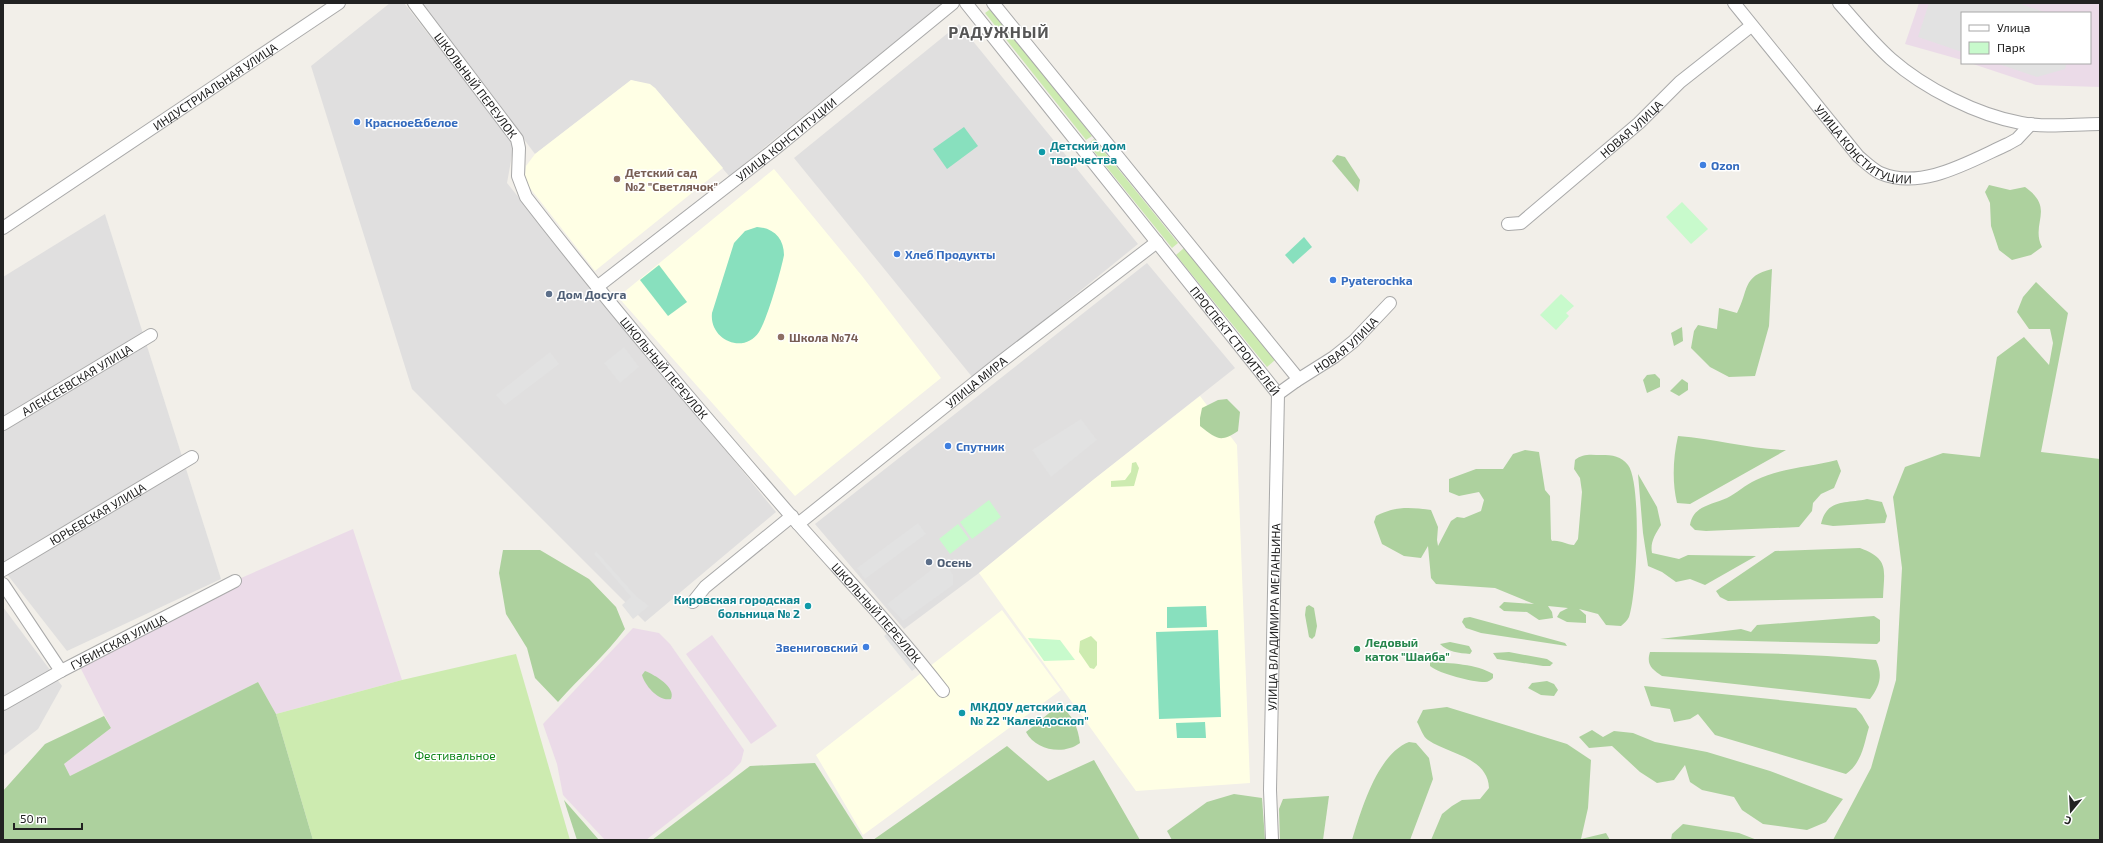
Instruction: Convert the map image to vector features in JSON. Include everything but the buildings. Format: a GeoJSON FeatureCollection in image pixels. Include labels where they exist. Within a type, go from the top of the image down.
{"type":"FeatureCollection","features":[{"type":"Feature","properties":{"kind":"street","name":"ШКОЛЬНЫЙ ПЕРЕУЛОК"},"geometry":{"type":"LineString","coordinates":[[414,3],[517,139],[519,148],[518,176],[523,192],[597,287],[795,520],[894,630],[943,691]]}},
{"type":"Feature","properties":{"kind":"street","name":"УЛИЦА КОНСТИТУЦИИ"},"geometry":{"type":"LineString","coordinates":[[597,287],[771,152],[953,3]]}},
{"type":"Feature","properties":{"kind":"street","name":"ПРОСПЕКТ СТРОИТЕЛЕЙ"},"geometry":{"type":"LineString","coordinates":[[966,3],[1278,394],[1296,380],[1296,376],[993,3]]}},
{"type":"Feature","properties":{"kind":"street","name":"УЛИЦА КОНСТИТУЦИИ"},"geometry":{"type":"LineString","coordinates":[[1734,3],[1751,26],[1858,156],[1879,172],[1899,178],[1924,177],[1938,174],[2008,144],[2017,139],[2031,124]]}},
{"type":"Feature","properties":{"kind":"street"},"geometry":{"type":"LineString","coordinates":[[1839,3],[1883,52],[1925,84],[1981,111],[2011,121],[2031,124],[2100,124]]}},
{"type":"Feature","properties":{"kind":"street","name":"ИНДУСТРИАЛЬНАЯ УЛИЦА"},"geometry":{"type":"LineString","coordinates":[[3,228],[91,170],[334,4]]}},
{"type":"Feature","properties":{"kind":"street","name":"НОВАЯ УЛИЦА"},"geometry":{"type":"LineString","coordinates":[[1508,224],[1521,222],[1639,123],[1680,82],[1751,26]]}},
{"type":"Feature","properties":{"kind":"street","name":"УЛИЦА МИРА"},"geometry":{"type":"LineString","coordinates":[[693,602],[705,587],[795,520],[1157,242]]}},
{"type":"Feature","properties":{"kind":"street","name":"НОВАЯ УЛИЦА"},"geometry":{"type":"LineString","coordinates":[[1296,380],[1334,357],[1354,341],[1390,303]]}},
{"type":"Feature","properties":{"kind":"street","name":"АЛЕКСЕЕВСКАЯ УЛИЦА"},"geometry":{"type":"LineString","coordinates":[[3,424],[151,335]]}},
{"type":"Feature","properties":{"kind":"street","name":"УЛИЦА ВЛАДИМИРА МЕЛАНЬИНА"},"geometry":{"type":"LineString","coordinates":[[1272,840],[1270,790],[1278,394]]}},
{"type":"Feature","properties":{"kind":"street","name":"ЮРЬЕВСКАЯ УЛИЦА"},"geometry":{"type":"LineString","coordinates":[[3,570],[192,457]]}},
{"type":"Feature","properties":{"kind":"street","name":"ГУБИНСКАЯ УЛИЦА"},"geometry":{"type":"LineString","coordinates":[[3,704],[61,671],[235,581]]}},
{"type":"Feature","properties":{"kind":"street"},"geometry":{"type":"LineString","coordinates":[[3,584],[61,671]]}},
{"type":"Feature","properties":{"kind":"shaded area"},"geometry":{"type":"Polygon","coordinates":[[[390,3],[404,3],[514,144],[507,183],[776,512],[645,622],[412,389],[311,66],[390,3]]]}},
{"type":"Feature","properties":{"kind":"shaded area"},"geometry":{"type":"Polygon","coordinates":[[[422,3],[942,4],[729,176],[655,88],[631,80],[535,154],[422,3]]]}},
{"type":"Feature","properties":{"kind":"shaded area"},"geometry":{"type":"Polygon","coordinates":[[[1919,3],[2100,3],[2100,87],[2036,85],[1973,64],[2091,64],[2091,12],[1961,12],[1961,60],[1905,44],[1919,3]]]}},
{"type":"Feature","properties":{"kind":"shaded area"},"geometry":{"type":"Polygon","coordinates":[[[1929,3],[2018,3],[2044,12],[1961,12],[1961,52],[1918,37],[1929,3]]]}},
{"type":"Feature","properties":{"kind":"shaded area"},"geometry":{"type":"Polygon","coordinates":[[[959,24],[1138,244],[973,378],[794,158],[959,24]]]}},
{"type":"Feature","properties":{"kind":"shaded area"},"geometry":{"type":"Polygon","coordinates":[[[1999,64],[2067,64],[2065,69],[2037,77],[1999,64]]]}},
{"type":"Feature","properties":{"kind":"shaded area","name":"Детский сад №2 \"Светлячок\""},"geometry":{"type":"Polygon","coordinates":[[[631,80],[650,84],[655,88],[723,168],[595,271],[526,183],[526,166],[535,154],[631,80]]]}},
{"type":"Feature","properties":{"kind":"shaded area","name":"Школа №74"},"geometry":{"type":"Polygon","coordinates":[[[774,169],[862,276],[941,378],[795,496],[618,297],[774,169]]]}},
{"type":"Feature","properties":{"kind":"shaded area"},"geometry":{"type":"Polygon","coordinates":[[[105,214],[221,579],[67,651],[3,569],[3,277],[105,214]]]}},
{"type":"Feature","properties":{"kind":"shaded area"},"geometry":{"type":"Polygon","coordinates":[[[1147,263],[1235,368],[1093,480],[979,573],[904,629],[815,524],[1147,263]]]}},
{"type":"Feature","properties":{"kind":"shaded area"},"geometry":{"type":"Polygon","coordinates":[[[624,347],[639,367],[620,383],[604,363],[624,347]]]}},
{"type":"Feature","properties":{"kind":"shaded area"},"geometry":{"type":"Polygon","coordinates":[[[550,352],[559,364],[505,405],[496,395],[550,352]]]}},
{"type":"Feature","properties":{"kind":"shaded area"},"geometry":{"type":"Polygon","coordinates":[[[1200,396],[1237,445],[1250,783],[1136,791],[979,573],[1093,480],[1200,396]]]}},
{"type":"Feature","properties":{"kind":"shaded area"},"geometry":{"type":"Polygon","coordinates":[[[1081,419],[1097,440],[1051,477],[1032,450],[1081,419]]]}},
{"type":"Feature","properties":{"kind":"shaded area"},"geometry":{"type":"Polygon","coordinates":[[[918,523],[926,534],[865,579],[857,568],[918,523]]]}},
{"type":"Feature","properties":{"kind":"shaded area"},"geometry":{"type":"Polygon","coordinates":[[[353,529],[402,680],[276,714],[258,682],[70,776],[64,764],[111,728],[78,663],[193,599],[353,529]]]}},
{"type":"Feature","properties":{"kind":"shaded area"},"geometry":{"type":"Polygon","coordinates":[[[596,551],[636,596],[649,606],[633,619],[622,605],[631,597],[594,554],[596,551]]]}},
{"type":"Feature","properties":{"kind":"shaded area"},"geometry":{"type":"Polygon","coordinates":[[[944,560],[953,575],[953,585],[903,621],[887,604],[944,560]]]}},
{"type":"Feature","properties":{"kind":"shaded area"},"geometry":{"type":"Polygon","coordinates":[[[3,607],[62,686],[38,729],[3,756],[3,607]]]}},
{"type":"Feature","properties":{"kind":"shaded area"},"geometry":{"type":"Polygon","coordinates":[[[1002,610],[1061,690],[863,835],[816,755],[1002,610]]]}},
{"type":"Feature","properties":{"kind":"shaded area"},"geometry":{"type":"Polygon","coordinates":[[[633,628],[659,633],[670,644],[744,750],[741,762],[730,774],[646,840],[605,840],[563,795],[557,764],[543,724],[633,628]]]}},
{"type":"Feature","properties":{"kind":"shaded area"},"geometry":{"type":"Polygon","coordinates":[[[893,629],[921,664],[912,671],[884,636],[893,629]]]}},
{"type":"Feature","properties":{"kind":"shaded area"},"geometry":{"type":"Polygon","coordinates":[[[712,635],[777,726],[751,744],[686,654],[712,635]]]}},
{"type":"Feature","properties":{"kind":"green space"},"geometry":{"type":"Polygon","coordinates":[[[992,8],[1092,136],[1086,140],[985,13],[992,8]]]}},
{"type":"Feature","properties":{"kind":"green space"},"geometry":{"type":"Polygon","coordinates":[[[964,127],[978,146],[947,169],[933,149],[964,127]]]}},
{"type":"Feature","properties":{"kind":"green space"},"geometry":{"type":"Polygon","coordinates":[[[1094,139],[1178,243],[1172,248],[1088,144],[1094,139]]]}},
{"type":"Feature","properties":{"kind":"green space"},"geometry":{"type":"Polygon","coordinates":[[[1337,155],[1345,157],[1360,180],[1358,192],[1332,161],[1337,155]]]}},
{"type":"Feature","properties":{"kind":"green space"},"geometry":{"type":"Polygon","coordinates":[[[1989,185],[2010,190],[2025,187],[2039,202],[2041,216],[2039,238],[2042,247],[2031,255],[2012,260],[1999,250],[1991,226],[1990,203],[1985,192],[1989,185]]]}},
{"type":"Feature","properties":{"kind":"green space"},"geometry":{"type":"Polygon","coordinates":[[[1682,202],[1708,229],[1691,244],[1666,217],[1682,202]]]}},
{"type":"Feature","properties":{"kind":"green space"},"geometry":{"type":"Polygon","coordinates":[[[757,227],[773,232],[777,235],[784,249],[784,255],[770,307],[759,332],[753,339],[745,343],[737,343],[722,337],[716,331],[712,313],[734,243],[745,231],[757,227]]]}},
{"type":"Feature","properties":{"kind":"green space"},"geometry":{"type":"Polygon","coordinates":[[[1304,237],[1312,247],[1293,264],[1285,255],[1304,237]]]}},
{"type":"Feature","properties":{"kind":"green space"},"geometry":{"type":"Polygon","coordinates":[[[1184,248],[1275,360],[1267,367],[1176,255],[1184,248]]]}},
{"type":"Feature","properties":{"kind":"green space"},"geometry":{"type":"Polygon","coordinates":[[[659,265],[687,302],[668,316],[640,280],[659,265]]]}},
{"type":"Feature","properties":{"kind":"green space"},"geometry":{"type":"Polygon","coordinates":[[[1772,269],[1769,326],[1755,376],[1729,377],[1710,367],[1691,348],[1694,331],[1698,325],[1717,329],[1719,308],[1737,313],[1751,280],[1762,272],[1772,269]]]}},
{"type":"Feature","properties":{"kind":"green space"},"geometry":{"type":"Polygon","coordinates":[[[2036,282],[2068,313],[2041,452],[2100,459],[2100,840],[1833,840],[1871,768],[1896,680],[1902,568],[1893,497],[1905,467],[1943,453],[1980,457],[1997,357],[2024,337],[2049,365],[2053,343],[2050,329],[2029,329],[2017,312],[2023,297],[2036,282]]]}},
{"type":"Feature","properties":{"kind":"green space"},"geometry":{"type":"Polygon","coordinates":[[[1561,294],[1574,306],[1566,313],[1569,316],[1556,330],[1540,315],[1561,294]]]}},
{"type":"Feature","properties":{"kind":"green space"},"geometry":{"type":"Polygon","coordinates":[[[1682,327],[1683,341],[1674,346],[1671,333],[1682,327]]]}},
{"type":"Feature","properties":{"kind":"green space"},"geometry":{"type":"Polygon","coordinates":[[[1655,374],[1660,379],[1660,387],[1647,393],[1643,380],[1647,375],[1655,374]]]}},
{"type":"Feature","properties":{"kind":"green space"},"geometry":{"type":"Polygon","coordinates":[[[1682,379],[1688,383],[1688,390],[1679,396],[1670,391],[1682,379]]]}},
{"type":"Feature","properties":{"kind":"green space"},"geometry":{"type":"Polygon","coordinates":[[[1227,399],[1240,412],[1238,431],[1227,437],[1219,438],[1200,426],[1202,408],[1218,400],[1227,399]]]}},
{"type":"Feature","properties":{"kind":"green space"},"geometry":{"type":"Polygon","coordinates":[[[1678,436],[1759,448],[1786,450],[1690,504],[1677,503],[1674,487],[1674,470],[1678,436]]]}},
{"type":"Feature","properties":{"kind":"green space"},"geometry":{"type":"Polygon","coordinates":[[[1525,450],[1539,452],[1545,490],[1550,496],[1551,539],[1552,541],[1558,541],[1571,545],[1574,545],[1578,539],[1582,492],[1580,478],[1574,469],[1575,460],[1581,456],[1609,455],[1620,458],[1628,465],[1632,476],[1637,515],[1636,564],[1632,605],[1629,617],[1621,626],[1606,625],[1598,614],[1579,609],[1586,615],[1586,623],[1567,622],[1557,617],[1560,612],[1568,608],[1548,606],[1552,612],[1553,618],[1539,620],[1527,612],[1504,611],[1499,607],[1504,602],[1534,604],[1495,588],[1436,584],[1431,578],[1428,546],[1421,558],[1404,556],[1382,544],[1374,522],[1376,516],[1390,510],[1416,508],[1431,510],[1438,527],[1438,546],[1451,521],[1457,517],[1464,518],[1481,511],[1484,500],[1479,492],[1459,496],[1449,492],[1449,479],[1476,469],[1503,469],[1513,454],[1525,450]]]}},
{"type":"Feature","properties":{"kind":"green space"},"geometry":{"type":"Polygon","coordinates":[[[1837,460],[1841,471],[1834,488],[1821,494],[1813,503],[1812,511],[1799,527],[1706,531],[1695,530],[1690,525],[1695,514],[1699,510],[1727,498],[1748,484],[1765,476],[1785,470],[1837,460]]]}},
{"type":"Feature","properties":{"kind":"green space"},"geometry":{"type":"Polygon","coordinates":[[[1136,462],[1139,468],[1134,486],[1111,487],[1111,481],[1125,480],[1131,472],[1132,463],[1136,462]]]}},
{"type":"Feature","properties":{"kind":"green space"},"geometry":{"type":"Polygon","coordinates":[[[1638,474],[1657,507],[1661,525],[1652,542],[1652,553],[1679,559],[1688,555],[1756,556],[1705,585],[1690,579],[1676,582],[1662,572],[1648,566],[1643,533],[1638,474]]]}},
{"type":"Feature","properties":{"kind":"green space"},"geometry":{"type":"Polygon","coordinates":[[[1867,499],[1882,502],[1887,516],[1885,523],[1833,526],[1821,524],[1828,510],[1833,506],[1845,502],[1867,499]]]}},
{"type":"Feature","properties":{"kind":"green space"},"geometry":{"type":"Polygon","coordinates":[[[989,500],[1001,517],[972,539],[960,522],[989,500]]]}},
{"type":"Feature","properties":{"kind":"green space"},"geometry":{"type":"Polygon","coordinates":[[[958,524],[969,539],[950,554],[939,539],[958,524]]]}},
{"type":"Feature","properties":{"kind":"green space"},"geometry":{"type":"Polygon","coordinates":[[[1860,548],[1870,552],[1881,561],[1884,573],[1883,598],[1728,601],[1720,597],[1716,591],[1775,551],[1860,548]]]}},
{"type":"Feature","properties":{"kind":"green space"},"geometry":{"type":"Polygon","coordinates":[[[503,550],[540,550],[589,579],[616,607],[625,629],[558,702],[535,678],[527,648],[506,614],[499,573],[503,550]]]}},
{"type":"Feature","properties":{"kind":"green space"},"geometry":{"type":"Polygon","coordinates":[[[1309,605],[1314,608],[1317,626],[1315,636],[1312,639],[1309,637],[1305,615],[1306,607],[1309,605]]]}},
{"type":"Feature","properties":{"kind":"green space"},"geometry":{"type":"Polygon","coordinates":[[[1206,606],[1207,627],[1167,628],[1167,607],[1206,606]]]}},
{"type":"Feature","properties":{"kind":"green space"},"geometry":{"type":"Polygon","coordinates":[[[1874,616],[1880,620],[1880,641],[1877,644],[1660,639],[1741,629],[1751,632],[1757,625],[1874,616]]]}},
{"type":"Feature","properties":{"kind":"green space"},"geometry":{"type":"Polygon","coordinates":[[[1470,617],[1565,643],[1567,646],[1481,633],[1466,628],[1462,622],[1464,618],[1470,617]]]}},
{"type":"Feature","properties":{"kind":"green space"},"geometry":{"type":"Polygon","coordinates":[[[1218,630],[1221,717],[1159,719],[1156,632],[1218,630]]]}},
{"type":"Feature","properties":{"kind":"green space"},"geometry":{"type":"Polygon","coordinates":[[[1091,636],[1097,642],[1097,665],[1094,669],[1090,668],[1079,652],[1080,641],[1091,636]]]}},
{"type":"Feature","properties":{"kind":"green space"},"geometry":{"type":"Polygon","coordinates":[[[1028,638],[1060,640],[1075,660],[1044,661],[1028,638]]]}},
{"type":"Feature","properties":{"kind":"green space"},"geometry":{"type":"Polygon","coordinates":[[[1450,642],[1469,646],[1472,651],[1470,654],[1458,653],[1443,647],[1440,644],[1450,642]]]}},
{"type":"Feature","properties":{"kind":"green space"},"geometry":{"type":"Polygon","coordinates":[[[1509,652],[1547,659],[1553,663],[1550,666],[1543,666],[1497,659],[1493,653],[1509,652]]]}},
{"type":"Feature","properties":{"kind":"green space"},"geometry":{"type":"Polygon","coordinates":[[[1650,652],[1792,654],[1848,657],[1876,660],[1880,676],[1876,690],[1870,699],[1662,676],[1655,671],[1649,663],[1650,652]]]}},
{"type":"Feature","properties":{"kind":"green space","name":"Фестивальное"},"geometry":{"type":"Polygon","coordinates":[[[516,654],[570,840],[313,840],[276,714],[402,680],[516,654]]]}},
{"type":"Feature","properties":{"kind":"green space"},"geometry":{"type":"Polygon","coordinates":[[[1430,662],[1479,668],[1493,674],[1493,678],[1485,682],[1472,681],[1456,677],[1435,669],[1430,666],[1430,662]]]}},
{"type":"Feature","properties":{"kind":"green space"},"geometry":{"type":"Polygon","coordinates":[[[645,671],[659,678],[668,686],[672,695],[671,699],[657,696],[649,688],[642,675],[645,671]]]}},
{"type":"Feature","properties":{"kind":"green space"},"geometry":{"type":"Polygon","coordinates":[[[1547,681],[1554,684],[1558,690],[1554,696],[1541,695],[1528,688],[1532,683],[1547,681]]]}},
{"type":"Feature","properties":{"kind":"green space"},"geometry":{"type":"Polygon","coordinates":[[[258,682],[276,714],[313,840],[3,840],[3,791],[45,744],[104,716],[111,728],[64,764],[70,776],[258,682]]]}},
{"type":"Feature","properties":{"kind":"green space"},"geometry":{"type":"Polygon","coordinates":[[[1644,686],[1856,708],[1869,727],[1859,759],[1846,774],[1715,735],[1698,714],[1690,719],[1674,722],[1670,709],[1651,706],[1644,686]]]}},
{"type":"Feature","properties":{"kind":"green space"},"geometry":{"type":"Polygon","coordinates":[[[1059,705],[1074,721],[1080,743],[1073,747],[1059,750],[1043,747],[1036,743],[1026,732],[1059,705]]]}},
{"type":"Feature","properties":{"kind":"green space"},"geometry":{"type":"Polygon","coordinates":[[[1447,707],[1567,744],[1591,760],[1588,808],[1581,839],[1606,833],[1610,840],[1431,840],[1442,814],[1462,800],[1480,799],[1489,788],[1487,778],[1482,769],[1475,763],[1436,745],[1428,740],[1422,732],[1417,722],[1423,710],[1447,707]]]}},
{"type":"Feature","properties":{"kind":"green space"},"geometry":{"type":"Polygon","coordinates":[[[1205,722],[1206,738],[1177,738],[1176,723],[1205,722]]]}},
{"type":"Feature","properties":{"kind":"green space"},"geometry":{"type":"Polygon","coordinates":[[[1592,730],[1603,737],[1614,731],[1633,733],[1655,742],[1707,752],[1770,771],[1843,799],[1826,822],[1807,830],[1763,824],[1742,810],[1734,797],[1702,790],[1690,782],[1685,765],[1674,780],[1657,783],[1640,772],[1612,746],[1589,748],[1579,737],[1592,730]]]}},
{"type":"Feature","properties":{"kind":"green space"},"geometry":{"type":"Polygon","coordinates":[[[1409,742],[1416,743],[1429,758],[1433,779],[1410,840],[1352,840],[1360,814],[1379,771],[1388,758],[1398,748],[1409,742]]]}},
{"type":"Feature","properties":{"kind":"green space"},"geometry":{"type":"Polygon","coordinates":[[[1007,746],[1048,781],[1094,760],[1140,840],[873,840],[1007,746]]]}},
{"type":"Feature","properties":{"kind":"green space"},"geometry":{"type":"Polygon","coordinates":[[[815,763],[864,840],[652,840],[750,766],[815,763]]]}},
{"type":"Feature","properties":{"kind":"green space"},"geometry":{"type":"Polygon","coordinates":[[[1234,794],[1262,798],[1265,840],[1172,840],[1167,831],[1207,802],[1234,794]]]}},
{"type":"Feature","properties":{"kind":"green space"},"geometry":{"type":"Polygon","coordinates":[[[1329,796],[1323,840],[1280,840],[1279,809],[1283,799],[1329,796]]]}},
{"type":"Feature","properties":{"kind":"green space"},"geometry":{"type":"Polygon","coordinates":[[[564,800],[599,840],[577,840],[564,800]]]}},
{"type":"Feature","properties":{"kind":"green space"},"geometry":{"type":"Polygon","coordinates":[[[1683,824],[1739,833],[1757,840],[1671,840],[1672,834],[1683,824]]]}},
{"type":"Feature","properties":{"kind":"place","name":"Красное&белое"},"geometry":{"type":"Point","coordinates":[357,122]}},
{"type":"Feature","properties":{"kind":"place","name":"Детский дом творчества"},"geometry":{"type":"Point","coordinates":[1042,152]}},
{"type":"Feature","properties":{"kind":"place","name":"Ozon"},"geometry":{"type":"Point","coordinates":[1703,165]}},
{"type":"Feature","properties":{"kind":"place","name":"Детский сад №2 \"Светлячок\""},"geometry":{"type":"Point","coordinates":[617,179]}},
{"type":"Feature","properties":{"kind":"place","name":"Хлеб Продукты"},"geometry":{"type":"Point","coordinates":[897,254]}},
{"type":"Feature","properties":{"kind":"place","name":"Pyaterochka"},"geometry":{"type":"Point","coordinates":[1333,280]}},
{"type":"Feature","properties":{"kind":"place","name":"Дом Досуга"},"geometry":{"type":"Point","coordinates":[549,294]}},
{"type":"Feature","properties":{"kind":"place","name":"Школа №74"},"geometry":{"type":"Point","coordinates":[781,337]}},
{"type":"Feature","properties":{"kind":"place","name":"Спутник"},"geometry":{"type":"Point","coordinates":[948,446]}},
{"type":"Feature","properties":{"kind":"place","name":"Осень"},"geometry":{"type":"Point","coordinates":[929,562]}},
{"type":"Feature","properties":{"kind":"place","name":"Кировская городская больница № 2"},"geometry":{"type":"Point","coordinates":[808,606]}},
{"type":"Feature","properties":{"kind":"place","name":"Звениговский"},"geometry":{"type":"Point","coordinates":[866,647]}},
{"type":"Feature","properties":{"kind":"place","name":"Ледовый каток \"Шайба\""},"geometry":{"type":"Point","coordinates":[1357,649]}},
{"type":"Feature","properties":{"kind":"place","name":"МКДОУ детский сад № 22 \"Калейдоскоп\""},"geometry":{"type":"Point","coordinates":[962,713]}},
{"type":"Feature","properties":{"kind":"district","name":"РАДУЖНЫЙ"},"geometry":{"type":"Point","coordinates":[999,31]}}]}
